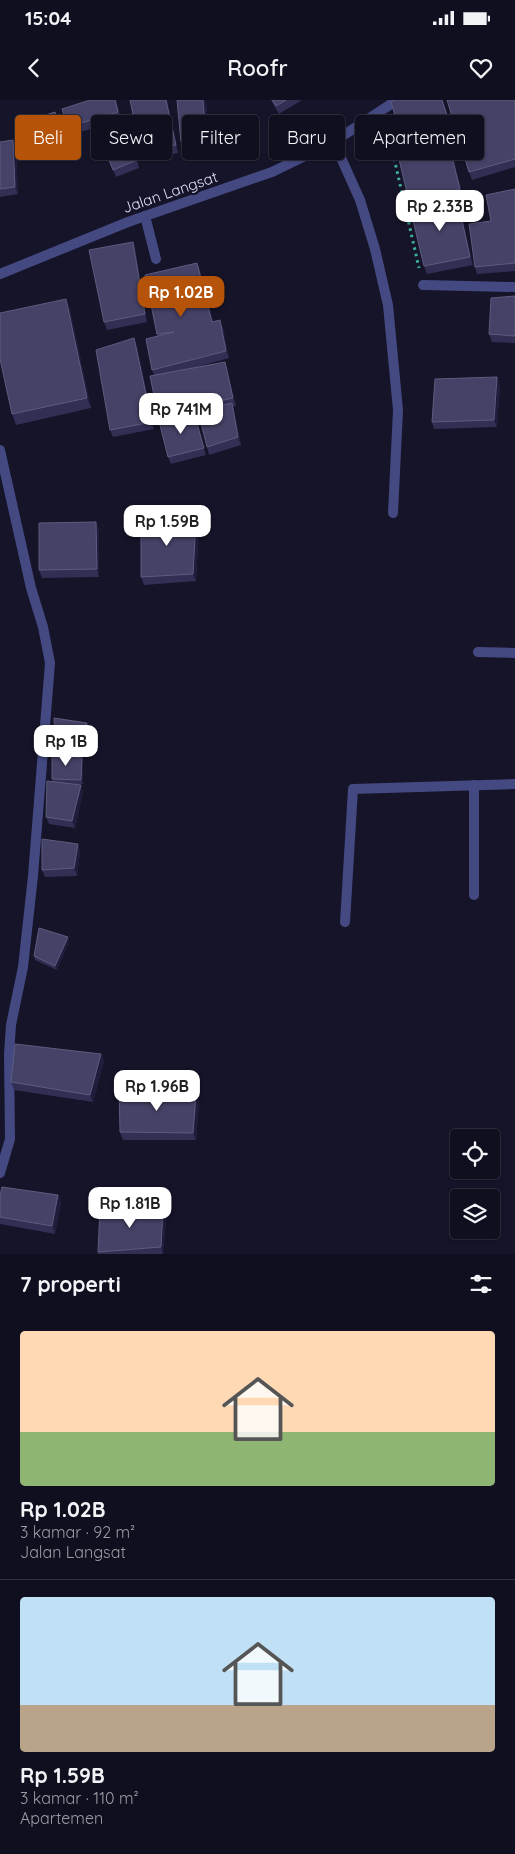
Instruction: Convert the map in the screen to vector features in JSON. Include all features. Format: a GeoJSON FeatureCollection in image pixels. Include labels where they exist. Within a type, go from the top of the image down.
{"type":"FeatureCollection","features":[{"type":"Feature","properties":{"kind":"street","name":"Jalan Langsat"},"geometry":{"type":"LineString","coordinates":[[345,133],[396,100]]}},
{"type":"Feature","properties":{"kind":"street","name":"Jalan Langsat"},"geometry":{"type":"LineString","coordinates":[[0,274],[145,216],[272,172],[295,160]]}},
{"type":"Feature","properties":{"kind":"street"},"geometry":{"type":"LineString","coordinates":[[342,160],[360,200],[375,249],[388,305],[398,410],[393,513]]}},
{"type":"Feature","properties":{"kind":"street"},"geometry":{"type":"LineString","coordinates":[[145,216],[156,259]]}},
{"type":"Feature","properties":{"kind":"street"},"geometry":{"type":"LineString","coordinates":[[423,285],[515,287]]}},
{"type":"Feature","properties":{"kind":"street"},"geometry":{"type":"LineString","coordinates":[[0,450],[31,588],[50,662],[25,949],[11,1025],[9,1054],[10,1138],[0,1173]]}},
{"type":"Feature","properties":{"kind":"street"},"geometry":{"type":"LineString","coordinates":[[478,652],[515,653]]}},
{"type":"Feature","properties":{"kind":"street"},"geometry":{"type":"LineString","coordinates":[[345,922],[354,789],[515,784]]}},
{"type":"Feature","properties":{"kind":"street"},"geometry":{"type":"LineString","coordinates":[[474,785],[474,895]]}},
{"type":"Feature","properties":{"kind":"path"},"geometry":{"type":"LineString","coordinates":[[383,110],[423,285]]}},
{"type":"Feature","properties":{"kind":"building"},"geometry":{"type":"Polygon","coordinates":[[[90,100],[115,100],[118,112],[108,115],[91,115],[91,120],[81,123],[81,115],[64,115],[62,109],[90,100]]]}},
{"type":"Feature","properties":{"kind":"building"},"geometry":{"type":"Polygon","coordinates":[[[130,100],[166,100],[169,115],[133,115],[130,100]]]}},
{"type":"Feature","properties":{"kind":"building"},"geometry":{"type":"Polygon","coordinates":[[[177,100],[203,100],[204,115],[182,115],[181,142],[177,100]]]}},
{"type":"Feature","properties":{"kind":"building"},"geometry":{"type":"Polygon","coordinates":[[[272,100],[286,100],[276,106],[272,100]]]}},
{"type":"Feature","properties":{"kind":"building"},"geometry":{"type":"Polygon","coordinates":[[[395,100],[442,100],[447,115],[395,115],[391,102],[395,100]]]}},
{"type":"Feature","properties":{"kind":"building"},"geometry":{"type":"Polygon","coordinates":[[[447,100],[515,100],[515,159],[469,172],[465,160],[484,160],[484,115],[452,115],[447,100]]]}},
{"type":"Feature","properties":{"kind":"building"},"geometry":{"type":"Polygon","coordinates":[[[172,127],[176,145],[172,146],[172,127]]]}},
{"type":"Feature","properties":{"kind":"building"},"geometry":{"type":"Polygon","coordinates":[[[13,140],[15,187],[0,189],[0,142],[13,140]]]}},
{"type":"Feature","properties":{"kind":"building"},"geometry":{"type":"Polygon","coordinates":[[[109,160],[137,160],[113,170],[109,160]]]}},
{"type":"Feature","properties":{"kind":"building"},"geometry":{"type":"Polygon","coordinates":[[[399,160],[453,160],[460,189],[410,205],[399,160]]]}},
{"type":"Feature","properties":{"kind":"building"},"geometry":{"type":"Polygon","coordinates":[[[515,189],[515,263],[475,267],[469,224],[491,221],[486,195],[515,189]]]}},
{"type":"Feature","properties":{"kind":"building"},"geometry":{"type":"Polygon","coordinates":[[[457,197],[470,257],[424,266],[410,208],[457,197]]]}},
{"type":"Feature","properties":{"kind":"building"},"geometry":{"type":"Polygon","coordinates":[[[133,242],[145,314],[104,322],[89,250],[133,242]]]}},
{"type":"Feature","properties":{"kind":"building"},"geometry":{"type":"Polygon","coordinates":[[[197,263],[212,322],[220,320],[226,351],[152,370],[146,339],[174,332],[157,334],[145,275],[197,263]]]}},
{"type":"Feature","properties":{"kind":"building"},"geometry":{"type":"Polygon","coordinates":[[[515,296],[515,336],[489,334],[491,298],[515,296]]]}},
{"type":"Feature","properties":{"kind":"building"},"geometry":{"type":"Polygon","coordinates":[[[66,299],[87,398],[12,414],[0,359],[0,313],[66,299]]]}},
{"type":"Feature","properties":{"kind":"building"},"geometry":{"type":"Polygon","coordinates":[[[134,338],[152,422],[110,430],[96,350],[134,338]]]}},
{"type":"Feature","properties":{"kind":"building"},"geometry":{"type":"Polygon","coordinates":[[[225,362],[233,398],[158,415],[150,376],[225,362]]]}},
{"type":"Feature","properties":{"kind":"building"},"geometry":{"type":"Polygon","coordinates":[[[497,377],[494,420],[432,422],[435,379],[497,377]]]}},
{"type":"Feature","properties":{"kind":"building"},"geometry":{"type":"Polygon","coordinates":[[[232,403],[238,437],[207,447],[198,411],[232,403]]]}},
{"type":"Feature","properties":{"kind":"building"},"geometry":{"type":"Polygon","coordinates":[[[194,413],[204,448],[168,457],[159,421],[194,413]]]}},
{"type":"Feature","properties":{"kind":"building"},"geometry":{"type":"Polygon","coordinates":[[[141,519],[196,520],[193,574],[141,577],[141,519]]]}},
{"type":"Feature","properties":{"kind":"building"},"geometry":{"type":"Polygon","coordinates":[[[96,522],[97,569],[39,570],[39,523],[96,522]]]}},
{"type":"Feature","properties":{"kind":"building"},"geometry":{"type":"Polygon","coordinates":[[[54,718],[87,723],[82,752],[55,744],[54,718]]]}},
{"type":"Feature","properties":{"kind":"building"},"geometry":{"type":"Polygon","coordinates":[[[52,753],[82,758],[81,780],[52,779],[52,753]]]}},
{"type":"Feature","properties":{"kind":"building"},"geometry":{"type":"Polygon","coordinates":[[[47,781],[81,785],[72,821],[46,817],[47,781]]]}},
{"type":"Feature","properties":{"kind":"building"},"geometry":{"type":"Polygon","coordinates":[[[42,839],[78,844],[74,868],[42,870],[42,839]]]}},
{"type":"Feature","properties":{"kind":"building"},"geometry":{"type":"Polygon","coordinates":[[[39,928],[68,937],[55,966],[34,956],[39,928]]]}},
{"type":"Feature","properties":{"kind":"building"},"geometry":{"type":"Polygon","coordinates":[[[15,1044],[101,1054],[90,1095],[11,1082],[15,1044]]]}},
{"type":"Feature","properties":{"kind":"building"},"geometry":{"type":"Polygon","coordinates":[[[119,1091],[196,1094],[193,1133],[120,1132],[119,1091]]]}},
{"type":"Feature","properties":{"kind":"building"},"geometry":{"type":"Polygon","coordinates":[[[2,1187],[58,1195],[52,1226],[0,1217],[2,1187]]]}},
{"type":"Feature","properties":{"kind":"building"},"geometry":{"type":"Polygon","coordinates":[[[100,1208],[163,1210],[161,1247],[98,1252],[100,1208]]]}}]}
